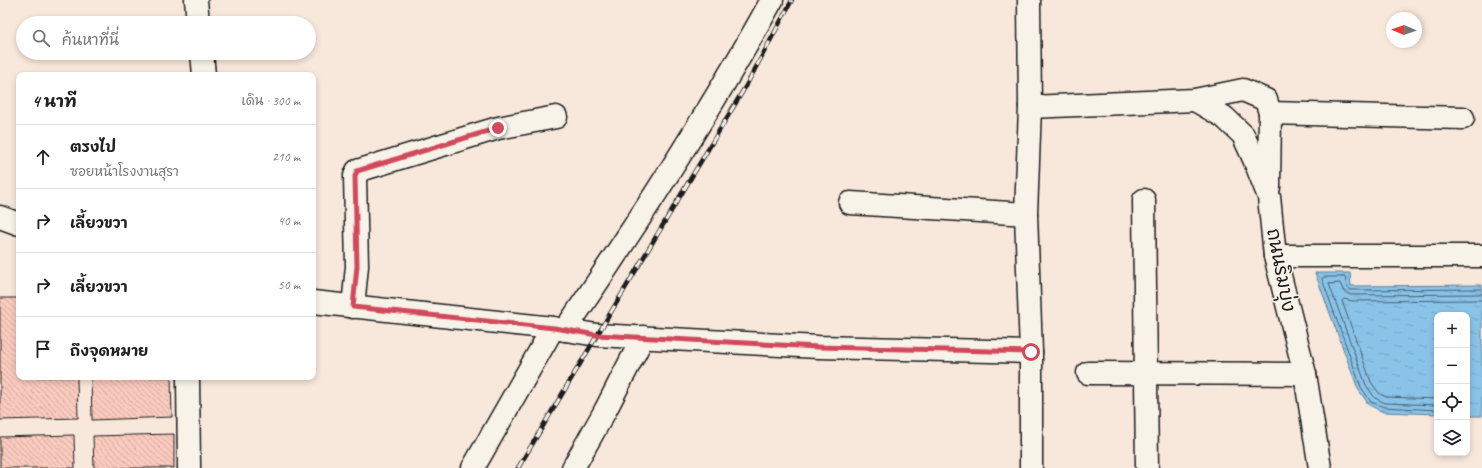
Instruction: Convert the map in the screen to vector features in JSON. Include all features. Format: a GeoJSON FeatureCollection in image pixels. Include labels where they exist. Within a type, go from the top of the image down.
{"type":"FeatureCollection","features":[{"type":"Feature","properties":{"kind":"street"},"geometry":{"type":"LineString","coordinates":[[196,0],[197,16]]}},
{"type":"Feature","properties":{"kind":"street"},"geometry":{"type":"LineString","coordinates":[[473,468],[559,329],[614,259],[686,146],[748,44],[772,0]]}},
{"type":"Feature","properties":{"kind":"street"},"geometry":{"type":"LineString","coordinates":[[1029,0],[1030,107],[1026,214],[1031,352],[1031,468]]}},
{"type":"Feature","properties":{"kind":"street"},"geometry":{"type":"LineString","coordinates":[[203,60],[204,72]]}},
{"type":"Feature","properties":{"kind":"street"},"geometry":{"type":"LineString","coordinates":[[1030,107],[1195,100],[1243,90],[1266,100],[1270,113],[1269,197]]}},
{"type":"Feature","properties":{"kind":"street","name":"ถนนริมบุ่ง"},"geometry":{"type":"LineString","coordinates":[[1195,100],[1224,117],[1243,135],[1269,197],[1275,256],[1305,374],[1320,468]]}},
{"type":"Feature","properties":{"kind":"street"},"geometry":{"type":"LineString","coordinates":[[1270,113],[1463,118]]}},
{"type":"Feature","properties":{"kind":"street"},"geometry":{"type":"LineString","coordinates":[[353,307],[357,266],[355,176],[357,171],[498,128],[556,117]]}},
{"type":"Feature","properties":{"kind":"street"},"geometry":{"type":"LineString","coordinates":[[1144,200],[1147,468]]}},
{"type":"Feature","properties":{"kind":"street"},"geometry":{"type":"LineString","coordinates":[[850,203],[1026,214]]}},
{"type":"Feature","properties":{"kind":"street"},"geometry":{"type":"LineString","coordinates":[[0,217],[16,223]]}},
{"type":"Feature","properties":{"kind":"street"},"geometry":{"type":"LineString","coordinates":[[1275,256],[1482,256]]}},
{"type":"Feature","properties":{"kind":"street"},"geometry":{"type":"LineString","coordinates":[[316,302],[559,329],[597,335],[818,347],[1031,352]]}},
{"type":"Feature","properties":{"kind":"street"},"geometry":{"type":"LineString","coordinates":[[573,468],[605,411],[643,337]]}},
{"type":"Feature","properties":{"kind":"street"},"geometry":{"type":"LineString","coordinates":[[1088,373],[1145,372],[1305,374]]}},
{"type":"Feature","properties":{"kind":"street"},"geometry":{"type":"LineString","coordinates":[[188,380],[189,468]]}},
{"type":"Feature","properties":{"kind":"water"},"geometry":{"type":"Polygon","coordinates":[[[1315,273],[1350,273],[1351,286],[1482,285],[1482,416],[1470,416],[1470,312],[1434,312],[1434,414],[1383,412],[1369,405],[1358,389],[1315,273]]]}},
{"type":"Feature","properties":{"kind":"building"},"geometry":{"type":"Polygon","coordinates":[[[0,298],[16,298],[16,380],[77,380],[78,418],[0,420],[0,298]]]}},
{"type":"Feature","properties":{"kind":"building"},"geometry":{"type":"Polygon","coordinates":[[[91,380],[171,380],[172,417],[92,420],[91,380]]]}},
{"type":"Feature","properties":{"kind":"building"},"geometry":{"type":"Polygon","coordinates":[[[174,434],[174,468],[94,468],[93,436],[174,434]]]}},
{"type":"Feature","properties":{"kind":"building"},"geometry":{"type":"Polygon","coordinates":[[[74,435],[75,468],[0,468],[0,437],[74,435]]]}},
{"type":"Feature","properties":{"kind":"railway"},"geometry":{"type":"LineString","coordinates":[[518,468],[747,84],[792,0]]}},
{"type":"Feature","properties":{"kind":"route"},"geometry":{"type":"LineString","coordinates":[[498,128],[357,171],[355,176],[357,266],[353,307],[554,328],[597,335],[818,347],[1031,352]]}}]}
